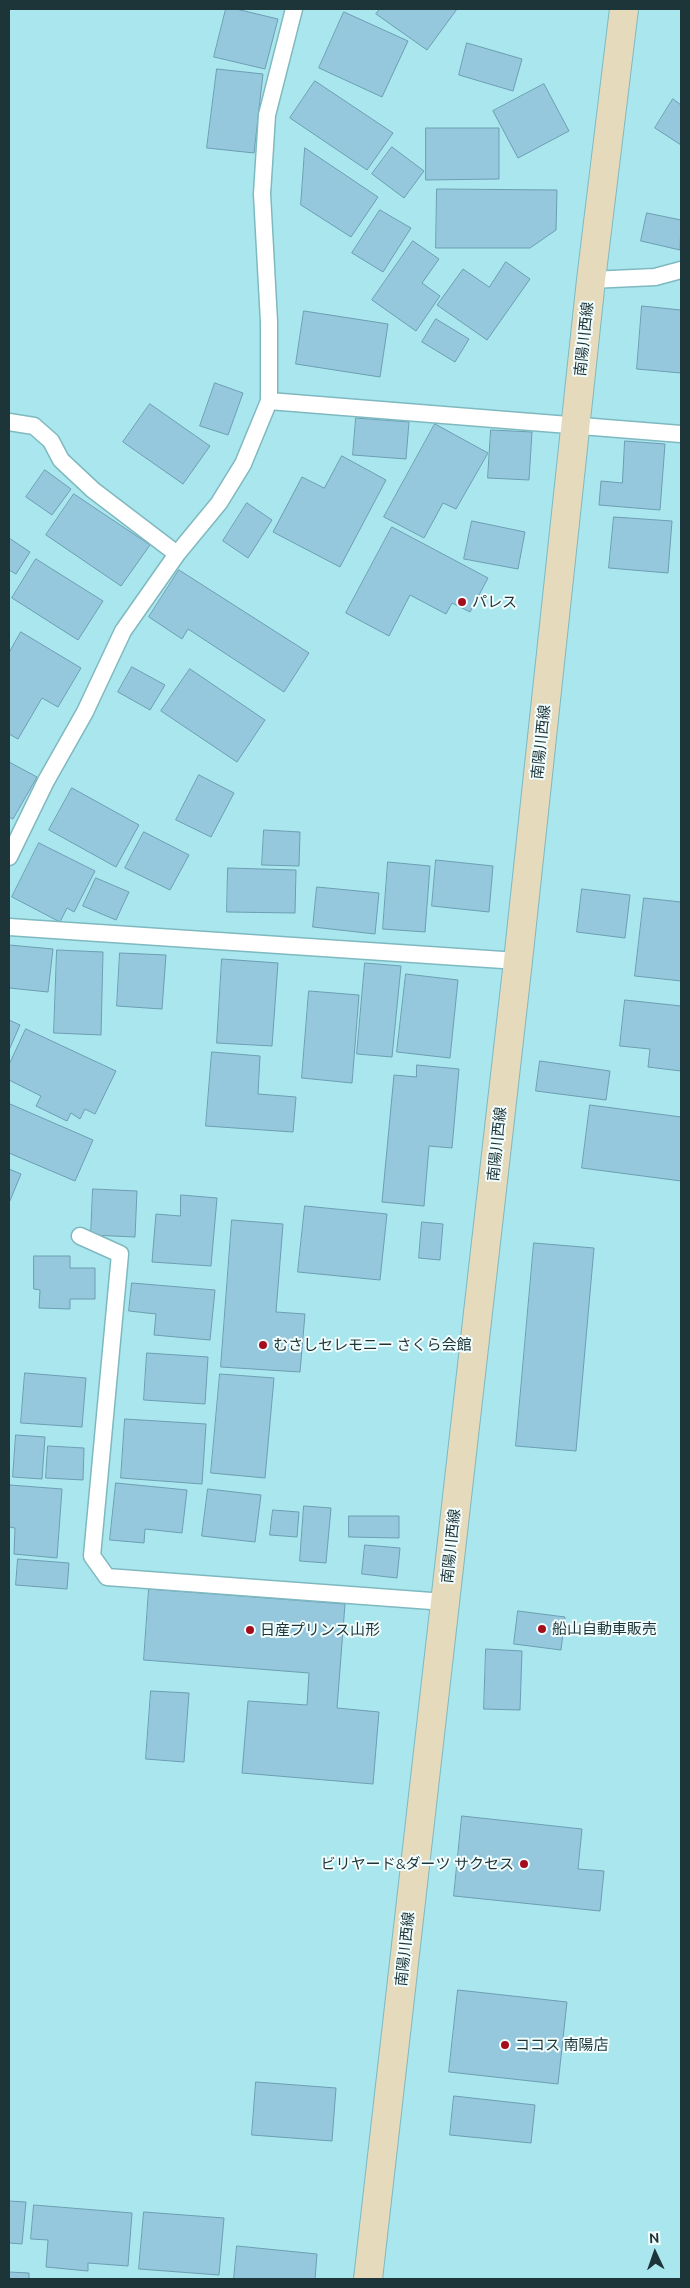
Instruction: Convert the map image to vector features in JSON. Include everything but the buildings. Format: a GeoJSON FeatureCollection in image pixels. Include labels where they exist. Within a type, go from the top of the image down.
{"type":"FeatureCollection","features":[{"type":"Feature","properties":{"kind":"main road","name":"南陽川西線"},"geometry":{"type":"LineString","coordinates":[[368,2279],[518,961],[590,280],[624,9]]}},
{"type":"Feature","properties":{"kind":"lane"},"geometry":{"type":"LineString","coordinates":[[9,857],[46,781],[85,712],[123,631],[177,554],[219,503],[243,464],[269,401],[269,322],[263,184],[268,115],[294,9]]}},
{"type":"Feature","properties":{"kind":"lane"},"geometry":{"type":"LineString","coordinates":[[590,280],[655,277],[681,270]]}},
{"type":"Feature","properties":{"kind":"lane"},"geometry":{"type":"LineString","coordinates":[[269,401],[681,434]]}},
{"type":"Feature","properties":{"kind":"lane"},"geometry":{"type":"LineString","coordinates":[[9,422],[34,426],[51,441],[60,460],[93,490],[177,554]]}},
{"type":"Feature","properties":{"kind":"lane"},"geometry":{"type":"LineString","coordinates":[[9,927],[518,961]]}},
{"type":"Feature","properties":{"kind":"lane"},"geometry":{"type":"LineString","coordinates":[[80,1236],[120,1254],[92,1556],[107,1577],[445,1602]]}},
{"type":"Feature","properties":{"kind":"place","name":"パレス"},"geometry":{"type":"Point","coordinates":[462,602]}},
{"type":"Feature","properties":{"kind":"place","name":"むさしセレモニー さくら会館"},"geometry":{"type":"Point","coordinates":[263,1345]}},
{"type":"Feature","properties":{"kind":"place","name":"船山自動車販売"},"geometry":{"type":"Point","coordinates":[542,1629]}},
{"type":"Feature","properties":{"kind":"place","name":"日産プリンス山形"},"geometry":{"type":"Point","coordinates":[250,1630]}},
{"type":"Feature","properties":{"kind":"place","name":"ビリヤード&ダーツ サクセス"},"geometry":{"type":"Point","coordinates":[524,1864]}},
{"type":"Feature","properties":{"kind":"place","name":"ココス 南陽店"},"geometry":{"type":"Point","coordinates":[505,2045]}}]}
